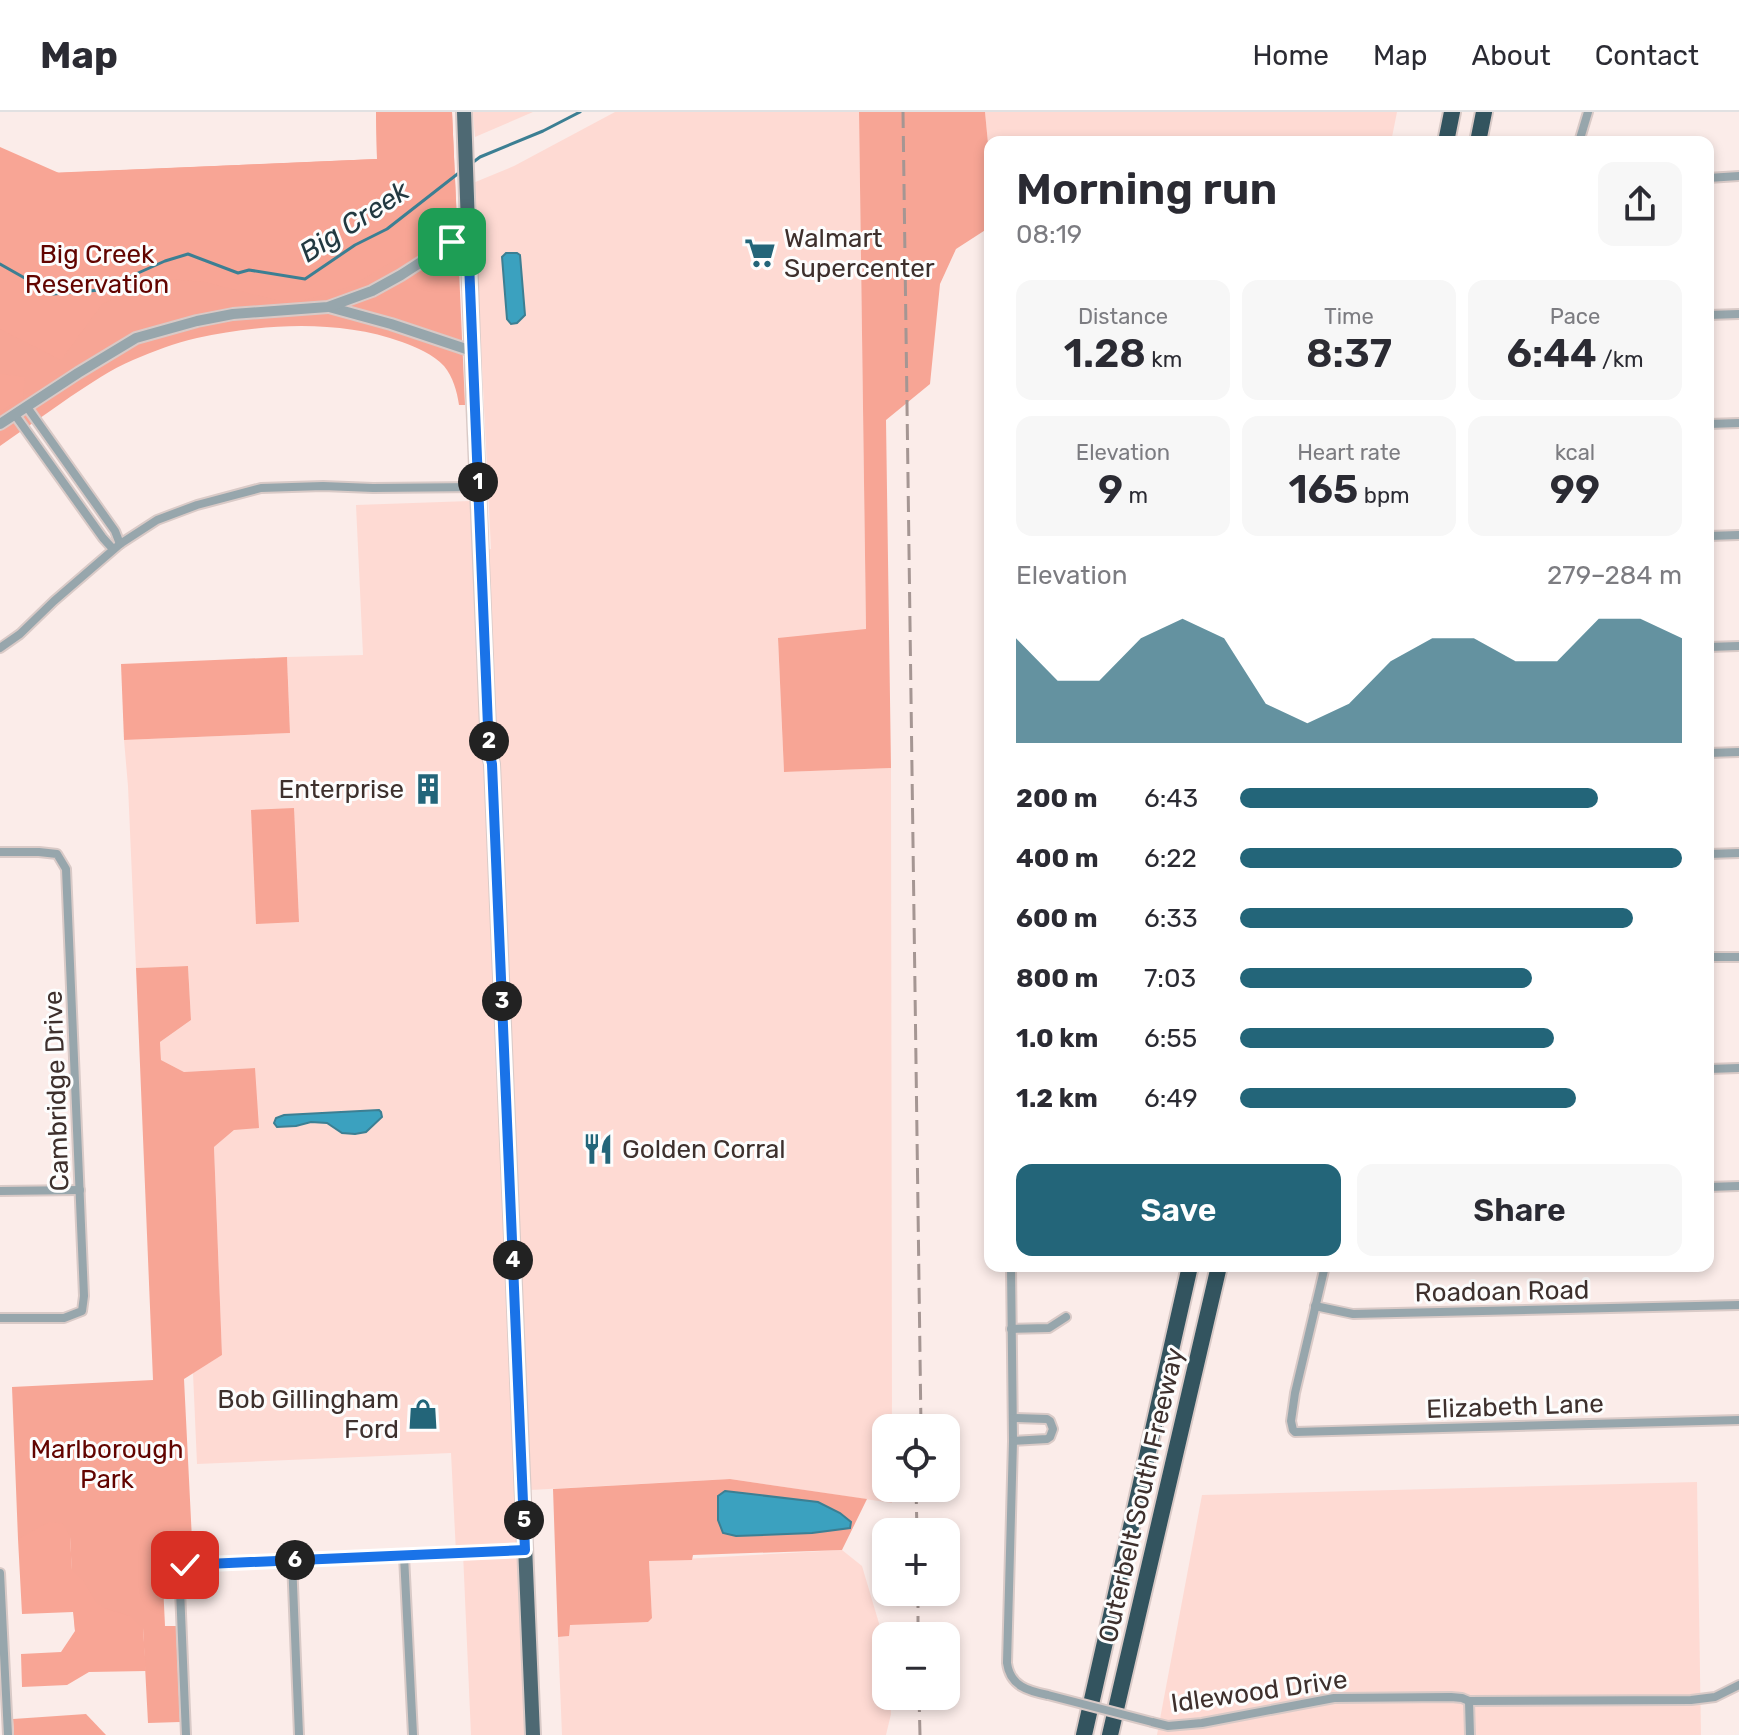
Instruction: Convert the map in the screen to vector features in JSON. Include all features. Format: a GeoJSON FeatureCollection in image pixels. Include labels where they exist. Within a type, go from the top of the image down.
{"type":"FeatureCollection","features":[{"type":"Feature","properties":{"kind":"highway"},"geometry":{"type":"LineString","coordinates":[[1447,136],[1452,112]]}},
{"type":"Feature","properties":{"kind":"highway"},"geometry":{"type":"LineString","coordinates":[[1479,136],[1484,112]]}},
{"type":"Feature","properties":{"kind":"highway","name":"Outerbelt South Freeway"},"geometry":{"type":"LineString","coordinates":[[1084,1735],[1189,1272]]}},
{"type":"Feature","properties":{"kind":"highway","name":"Outerbelt South Freeway"},"geometry":{"type":"LineString","coordinates":[[1110,1735],[1218,1272]]}},
{"type":"Feature","properties":{"kind":"main road"},"geometry":{"type":"LineString","coordinates":[[464,112],[533,1735]]}},
{"type":"Feature","properties":{"kind":"street"},"geometry":{"type":"LineString","coordinates":[[1581,136],[1588,112]]}},
{"type":"Feature","properties":{"kind":"street"},"geometry":{"type":"LineString","coordinates":[[1714,178],[1739,176]]}},
{"type":"Feature","properties":{"kind":"street"},"geometry":{"type":"LineString","coordinates":[[0,424],[136,338],[233,314],[328,307],[372,291],[452,242],[468,238]]}},
{"type":"Feature","properties":{"kind":"street"},"geometry":{"type":"LineString","coordinates":[[328,307],[472,351]]}},
{"type":"Feature","properties":{"kind":"street"},"geometry":{"type":"LineString","coordinates":[[1714,315],[1739,314]]}},
{"type":"Feature","properties":{"kind":"street"},"geometry":{"type":"LineString","coordinates":[[27,407],[115,531],[117,546]]}},
{"type":"Feature","properties":{"kind":"street"},"geometry":{"type":"LineString","coordinates":[[15,415],[103,538],[117,546]]}},
{"type":"Feature","properties":{"kind":"street"},"geometry":{"type":"LineString","coordinates":[[1714,424],[1739,423]]}},
{"type":"Feature","properties":{"kind":"street"},"geometry":{"type":"LineString","coordinates":[[50,465],[61,455]]}},
{"type":"Feature","properties":{"kind":"street"},"geometry":{"type":"LineString","coordinates":[[0,648],[20,634],[117,546],[157,520],[179,511],[261,488],[478,487]]}},
{"type":"Feature","properties":{"kind":"street"},"geometry":{"type":"LineString","coordinates":[[79,506],[91,497]]}},
{"type":"Feature","properties":{"kind":"street"},"geometry":{"type":"LineString","coordinates":[[1714,536],[1739,535]]}},
{"type":"Feature","properties":{"kind":"street"},"geometry":{"type":"LineString","coordinates":[[1714,647],[1739,646]]}},
{"type":"Feature","properties":{"kind":"street"},"geometry":{"type":"LineString","coordinates":[[1714,753],[1739,752]]}},
{"type":"Feature","properties":{"kind":"street","name":"Cambridge Drive"},"geometry":{"type":"LineString","coordinates":[[0,852],[57,854],[66,869],[84,1296],[82,1311],[64,1318],[0,1318]]}},
{"type":"Feature","properties":{"kind":"street"},"geometry":{"type":"LineString","coordinates":[[1714,854],[1739,853]]}},
{"type":"Feature","properties":{"kind":"street"},"geometry":{"type":"LineString","coordinates":[[1714,957],[1739,957]]}},
{"type":"Feature","properties":{"kind":"street"},"geometry":{"type":"LineString","coordinates":[[1714,1069],[1739,1068]]}},
{"type":"Feature","properties":{"kind":"street"},"geometry":{"type":"LineString","coordinates":[[1714,1187],[1739,1186]]}},
{"type":"Feature","properties":{"kind":"street"},"geometry":{"type":"LineString","coordinates":[[0,1191],[80,1190]]}},
{"type":"Feature","properties":{"kind":"street","name":"Idlewood Drive"},"geometry":{"type":"LineString","coordinates":[[1011,1272],[1013,1441],[1008,1670],[1022,1688],[1168,1726],[1202,1723],[1334,1698],[1691,1700],[1715,1697],[1739,1685]]}},
{"type":"Feature","properties":{"kind":"street"},"geometry":{"type":"LineString","coordinates":[[1315,1306],[1324,1272]]}},
{"type":"Feature","properties":{"kind":"street","name":"Roadoan Road"},"geometry":{"type":"LineString","coordinates":[[1315,1306],[1353,1314],[1739,1305]]}},
{"type":"Feature","properties":{"kind":"street","name":"Elizabeth Lane"},"geometry":{"type":"LineString","coordinates":[[1315,1306],[1291,1421],[1293,1430],[1299,1432],[1739,1420]]}},
{"type":"Feature","properties":{"kind":"street"},"geometry":{"type":"LineString","coordinates":[[1011,1329],[1049,1328],[1066,1317]]}},
{"type":"Feature","properties":{"kind":"street"},"geometry":{"type":"LineString","coordinates":[[1013,1418],[1047,1419],[1053,1429],[1047,1439],[1013,1441]]}},
{"type":"Feature","properties":{"kind":"street"},"geometry":{"type":"LineString","coordinates":[[186,1735],[179,1565],[525,1550]]}},
{"type":"Feature","properties":{"kind":"street"},"geometry":{"type":"LineString","coordinates":[[404,1556],[413,1735]]}},
{"type":"Feature","properties":{"kind":"street"},"geometry":{"type":"LineString","coordinates":[[292,1560],[299,1735]]}},
{"type":"Feature","properties":{"kind":"street"},"geometry":{"type":"LineString","coordinates":[[0,1573],[8,1735]]}},
{"type":"Feature","properties":{"kind":"street"},"geometry":{"type":"LineString","coordinates":[[1469,1701],[1470,1735]]}},
{"type":"Feature","properties":{"kind":"shaded area"},"geometry":{"type":"Polygon","coordinates":[[[473,112],[533,112],[475,137],[473,112]]]}},
{"type":"Feature","properties":{"kind":"shaded area"},"geometry":{"type":"Polygon","coordinates":[[[615,112],[859,112],[866,630],[778,639],[784,772],[891,768],[892,1414],[872,1414],[872,1500],[730,1479],[530,1490],[486,550],[491,549],[473,183],[514,166],[615,112]]]}},
{"type":"Feature","properties":{"kind":"shaded area"},"geometry":{"type":"Polygon","coordinates":[[[985,112],[1397,112],[1392,136],[987,136],[985,112]]]}},
{"type":"Feature","properties":{"kind":"shaded area"},"geometry":{"type":"Polygon","coordinates":[[[470,501],[484,723],[529,1735],[471,1735],[463,1553],[456,1553],[451,1453],[197,1464],[193,1373],[222,1355],[214,1147],[234,1130],[255,1076],[255,1068],[184,1072],[161,1060],[160,1042],[191,1020],[188,966],[136,968],[124,740],[290,733],[287,657],[363,655],[356,505],[470,501]]]}},
{"type":"Feature","properties":{"kind":"shaded area"},"geometry":{"type":"Polygon","coordinates":[[[1697,1482],[1701,1735],[1157,1735],[1202,1495],[1697,1482]]]}},
{"type":"Feature","properties":{"kind":"shaded area"},"geometry":{"type":"Polygon","coordinates":[[[842,1550],[862,1566],[879,1622],[872,1622],[872,1710],[891,1710],[886,1735],[562,1735],[558,1637],[569,1636],[569,1625],[652,1618],[649,1561],[842,1550]]]}},
{"type":"Feature","properties":{"kind":"green space","name":"Big Creek Reservation"},"geometry":{"type":"Polygon","coordinates":[[[376,112],[452,112],[465,405],[459,405],[454,384],[444,366],[430,354],[402,342],[326,327],[248,329],[197,338],[133,360],[93,382],[0,446],[0,175],[377,159],[376,112]]]}},
{"type":"Feature","properties":{"kind":"green space","name":"Big Creek Reservation"},"geometry":{"type":"Polygon","coordinates":[[[376,112],[452,112],[457,223],[351,286],[292,304],[205,282],[157,278],[102,304],[61,360],[0,329],[0,147],[59,173],[377,159],[376,112]]]}},
{"type":"Feature","properties":{"kind":"green space"},"geometry":{"type":"Polygon","coordinates":[[[859,112],[985,112],[987,136],[984,136],[984,231],[956,249],[940,284],[930,384],[886,420],[891,768],[784,772],[778,638],[866,629],[859,112]]]}},
{"type":"Feature","properties":{"kind":"green space"},"geometry":{"type":"Polygon","coordinates":[[[0,374],[25,377],[23,398],[0,411],[0,374]]]}},
{"type":"Feature","properties":{"kind":"green space"},"geometry":{"type":"Polygon","coordinates":[[[287,657],[290,733],[124,740],[121,664],[287,657]]]}},
{"type":"Feature","properties":{"kind":"green space"},"geometry":{"type":"Polygon","coordinates":[[[294,808],[299,922],[256,924],[251,810],[294,808]]]}},
{"type":"Feature","properties":{"kind":"green space","name":"Marlborough Park"},"geometry":{"type":"Polygon","coordinates":[[[188,966],[191,1020],[160,1042],[161,1060],[184,1072],[255,1068],[259,1128],[234,1130],[214,1147],[222,1355],[184,1379],[192,1540],[161,1542],[165,1626],[176,1626],[180,1722],[148,1723],[143,1628],[75,1631],[70,1537],[18,1539],[12,1387],[153,1380],[136,968],[188,966]]]}},
{"type":"Feature","properties":{"kind":"green space"},"geometry":{"type":"Polygon","coordinates":[[[730,1479],[867,1499],[842,1550],[693,1555],[692,1560],[649,1561],[652,1618],[648,1622],[570,1625],[569,1636],[558,1637],[553,1489],[730,1479]],[[725,1491],[724,1533],[736,1536],[812,1533],[851,1522],[818,1502],[725,1491]]]}},
{"type":"Feature","properties":{"kind":"green space"},"geometry":{"type":"Polygon","coordinates":[[[49,1522],[63,1524],[70,1536],[72,1570],[83,1580],[96,1602],[104,1608],[130,1616],[143,1628],[146,1671],[89,1672],[67,1685],[22,1687],[21,1654],[61,1652],[75,1631],[73,1612],[22,1614],[18,1539],[49,1522]]]}},
{"type":"Feature","properties":{"kind":"green space"},"geometry":{"type":"Polygon","coordinates":[[[86,1714],[106,1735],[14,1735],[13,1719],[86,1714]]]}},
{"type":"Feature","properties":{"kind":"water"},"geometry":{"type":"Polygon","coordinates":[[[506,253],[520,255],[525,315],[517,323],[511,324],[507,319],[502,257],[506,253]]]}},
{"type":"Feature","properties":{"kind":"water"},"geometry":{"type":"Polygon","coordinates":[[[379,1110],[382,1117],[366,1132],[355,1134],[342,1133],[327,1123],[277,1127],[274,1123],[276,1118],[284,1115],[379,1110]]]}},
{"type":"Feature","properties":{"kind":"water"},"geometry":{"type":"Polygon","coordinates":[[[725,1491],[818,1502],[840,1513],[851,1522],[850,1528],[736,1536],[723,1533],[718,1520],[718,1496],[725,1491]]]}},
{"type":"Feature","properties":{"kind":"waterway","name":"Big Creek"},"geometry":{"type":"LineString","coordinates":[[472,163],[580,112]]}},
{"type":"Feature","properties":{"kind":"waterway","name":"Big Creek"},"geometry":{"type":"LineString","coordinates":[[0,264],[53,294],[100,290],[188,254],[238,273],[249,270],[305,279],[355,245],[387,229],[460,172]]}},
{"type":"Feature","properties":{"kind":"railway"},"geometry":{"type":"LineString","coordinates":[[903,112],[921,1414]]}},
{"type":"Feature","properties":{"kind":"railway"},"geometry":{"type":"LineString","coordinates":[[916,1502],[917,1518]]}},
{"type":"Feature","properties":{"kind":"railway"},"geometry":{"type":"LineString","coordinates":[[918,1606],[918,1622]]}},
{"type":"Feature","properties":{"kind":"railway"},"geometry":{"type":"LineString","coordinates":[[919,1710],[920,1735]]}},
{"type":"Feature","properties":{"kind":"place","name":"Walmart Supercenter"},"geometry":{"type":"Point","coordinates":[760,253]}},
{"type":"Feature","properties":{"kind":"place","name":"Enterprise"},"geometry":{"type":"Point","coordinates":[428,789]}},
{"type":"Feature","properties":{"kind":"place","name":"Golden Corral"},"geometry":{"type":"Point","coordinates":[598,1149]}},
{"type":"Feature","properties":{"kind":"place","name":"Bob Gillingham Ford"},"geometry":{"type":"Point","coordinates":[423,1414]}},
{"type":"Feature","properties":{"kind":"route"},"geometry":{"type":"LineString","coordinates":[[185,1565],[525,1550],[468,238],[452,242]]}}]}
